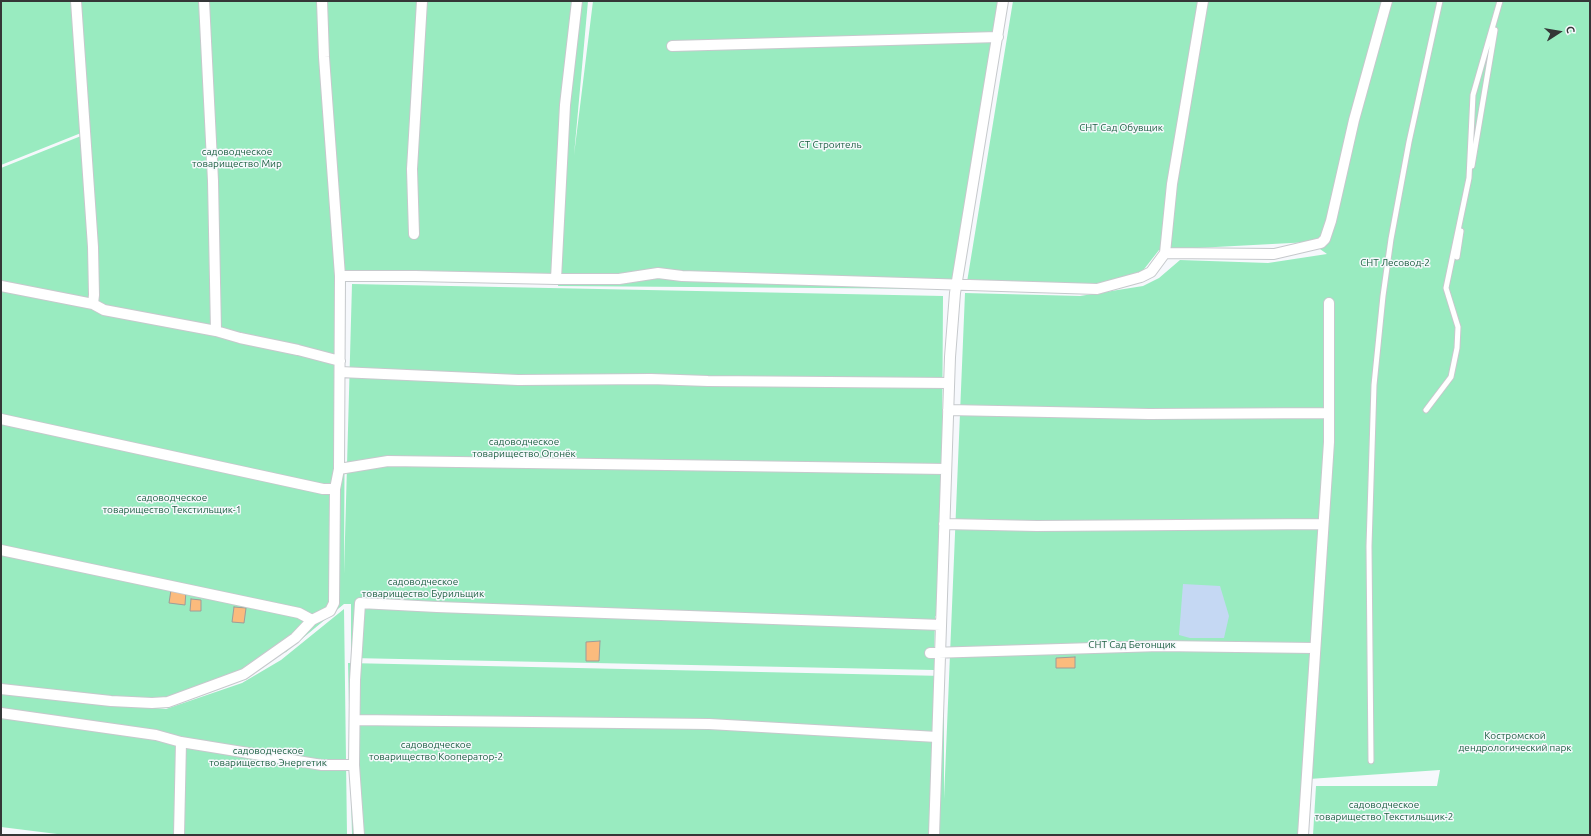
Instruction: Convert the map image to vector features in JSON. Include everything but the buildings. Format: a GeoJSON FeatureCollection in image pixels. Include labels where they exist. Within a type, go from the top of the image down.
{"type":"FeatureCollection","features":[{"type":"Feature","properties":{"kind":"street"},"geometry":{"type":"LineString","coordinates":[[76,1],[93,247],[93,304]]}},
{"type":"Feature","properties":{"kind":"street"},"geometry":{"type":"LineString","coordinates":[[204,1],[213,181],[216,331]]}},
{"type":"Feature","properties":{"kind":"street"},"geometry":{"type":"LineString","coordinates":[[1,689],[111,701],[152,703],[168,702],[244,674],[295,638],[312,620],[330,611],[334,603],[335,489],[339,469],[340,276],[322,1]]}},
{"type":"Feature","properties":{"kind":"street"},"geometry":{"type":"LineString","coordinates":[[414,234],[412,168],[422,1]]}},
{"type":"Feature","properties":{"kind":"street"},"geometry":{"type":"LineString","coordinates":[[556,280],[565,105],[578,1]]}},
{"type":"Feature","properties":{"kind":"street"},"geometry":{"type":"LineString","coordinates":[[934,835],[950,357],[956,285],[1003,1]]}},
{"type":"Feature","properties":{"kind":"street"},"geometry":{"type":"LineString","coordinates":[[340,276],[415,276],[556,280],[619,279],[658,273],[682,276],[1097,289],[1141,277],[1151,272],[1165,253],[1172,184],[1202,1]]}},
{"type":"Feature","properties":{"kind":"street"},"geometry":{"type":"LineString","coordinates":[[1165,253],[1274,254],[1321,243],[1325,239],[1331,221],[1354,120],[1387,1]]}},
{"type":"Feature","properties":{"kind":"street"},"geometry":{"type":"LineString","coordinates":[[672,46],[998,38]]}},
{"type":"Feature","properties":{"kind":"street"},"geometry":{"type":"LineString","coordinates":[[1,286],[93,304],[104,310],[216,331],[340,361]]}},
{"type":"Feature","properties":{"kind":"street"},"geometry":{"type":"LineString","coordinates":[[1303,835],[1314,648],[1323,550],[1323,524],[1329,442],[1329,303]]}},
{"type":"Feature","properties":{"kind":"street"},"geometry":{"type":"LineString","coordinates":[[340,372],[518,380],[652,379],[708,382],[949,383]]}},
{"type":"Feature","properties":{"kind":"street"},"geometry":{"type":"LineString","coordinates":[[948,410],[1150,414],[1328,413]]}},
{"type":"Feature","properties":{"kind":"street"},"geometry":{"type":"LineString","coordinates":[[1,419],[323,489],[335,489]]}},
{"type":"Feature","properties":{"kind":"street"},"geometry":{"type":"LineString","coordinates":[[339,469],[388,461],[946,469]]}},
{"type":"Feature","properties":{"kind":"street"},"geometry":{"type":"LineString","coordinates":[[944,524],[1038,526],[1323,524]]}},
{"type":"Feature","properties":{"kind":"street"},"geometry":{"type":"LineString","coordinates":[[1,550],[299,613],[312,620]]}},
{"type":"Feature","properties":{"kind":"street"},"geometry":{"type":"LineString","coordinates":[[359,835],[354,765],[355,680],[360,603],[941,626]]}},
{"type":"Feature","properties":{"kind":"street"},"geometry":{"type":"LineString","coordinates":[[930,653],[1160,646],[1314,648]]}},
{"type":"Feature","properties":{"kind":"street"},"geometry":{"type":"LineString","coordinates":[[1,713],[156,735],[181,742],[322,766],[354,765]]}},
{"type":"Feature","properties":{"kind":"street"},"geometry":{"type":"LineString","coordinates":[[355,720],[709,724],[938,737]]}},
{"type":"Feature","properties":{"kind":"street"},"geometry":{"type":"LineString","coordinates":[[179,835],[181,742]]}},
{"type":"Feature","properties":{"kind":"lane"},"geometry":{"type":"LineString","coordinates":[[1371,761],[1369,546],[1374,385],[1383,296],[1391,240],[1409,142],[1440,1]]}},
{"type":"Feature","properties":{"kind":"lane"},"geometry":{"type":"LineString","coordinates":[[1457,257],[1500,1]]}},
{"type":"Feature","properties":{"kind":"lane"},"geometry":{"type":"LineString","coordinates":[[1426,410],[1451,377],[1457,348],[1458,327],[1446,288],[1468,178],[1473,95],[1500,1]]}},
{"type":"Feature","properties":{"kind":"green space"},"geometry":{"type":"Polygon","coordinates":[[[1,1],[588,1],[574,155],[593,1],[999,1],[952,289],[558,286],[559,276],[347,270],[337,363],[345,365],[344,574],[352,284],[943,296],[941,616],[935,616],[934,670],[351,658],[351,604],[344,604],[286,652],[155,708],[166,709],[242,683],[281,660],[344,609],[347,835],[65,835],[1,827],[1,168],[81,136],[81,133],[1,165],[1,1]]]}},
{"type":"Feature","properties":{"kind":"green space"},"geometry":{"type":"Polygon","coordinates":[[[1013,1],[1590,1],[1590,835],[1313,835],[1316,786],[1437,786],[1440,770],[1309,779],[1308,835],[352,835],[348,663],[944,676],[944,799],[965,293],[1080,296],[1143,286],[1159,278],[1180,260],[1268,263],[1327,254],[1310,242],[1159,250],[1141,273],[1104,285],[967,282],[1013,1]]]}},
{"type":"Feature","properties":{"kind":"water"},"geometry":{"type":"Polygon","coordinates":[[[1183,584],[1220,586],[1229,616],[1224,638],[1190,638],[1179,635],[1183,584]]]}},
{"type":"Feature","properties":{"kind":"park label","name":"СНТ Сад Обувщик"},"geometry":{"type":"Point","coordinates":[1121,128]}},
{"type":"Feature","properties":{"kind":"park label","name":"СТ Строитель"},"geometry":{"type":"Point","coordinates":[830,145]}},
{"type":"Feature","properties":{"kind":"park label","name":"садоводческое товарищество Мир"},"geometry":{"type":"Point","coordinates":[237,158]}},
{"type":"Feature","properties":{"kind":"park label","name":"СНТ Лесовод-2"},"geometry":{"type":"Point","coordinates":[1395,263]}},
{"type":"Feature","properties":{"kind":"park label","name":"садоводческое товарищество Огонёк"},"geometry":{"type":"Point","coordinates":[524,448]}},
{"type":"Feature","properties":{"kind":"park label","name":"садоводческое товарищество Текстильщик-1"},"geometry":{"type":"Point","coordinates":[172,504]}},
{"type":"Feature","properties":{"kind":"park label","name":"садоводческое товарищество Бурильщик"},"geometry":{"type":"Point","coordinates":[423,588]}},
{"type":"Feature","properties":{"kind":"park label","name":"СНТ Сад Бетонщик"},"geometry":{"type":"Point","coordinates":[1132,645]}},
{"type":"Feature","properties":{"kind":"park label","name":"Костромской дендрологический парк"},"geometry":{"type":"Point","coordinates":[1515,742]}},
{"type":"Feature","properties":{"kind":"park label","name":"садоводческое товарищество Кооператор-2"},"geometry":{"type":"Point","coordinates":[436,750]}},
{"type":"Feature","properties":{"kind":"park label","name":"садоводческое товарищество Энергетик"},"geometry":{"type":"Point","coordinates":[268,756]}},
{"type":"Feature","properties":{"kind":"park label","name":"садоводческое товарищество Текстильщик-2"},"geometry":{"type":"Point","coordinates":[1384,810]}}]}
